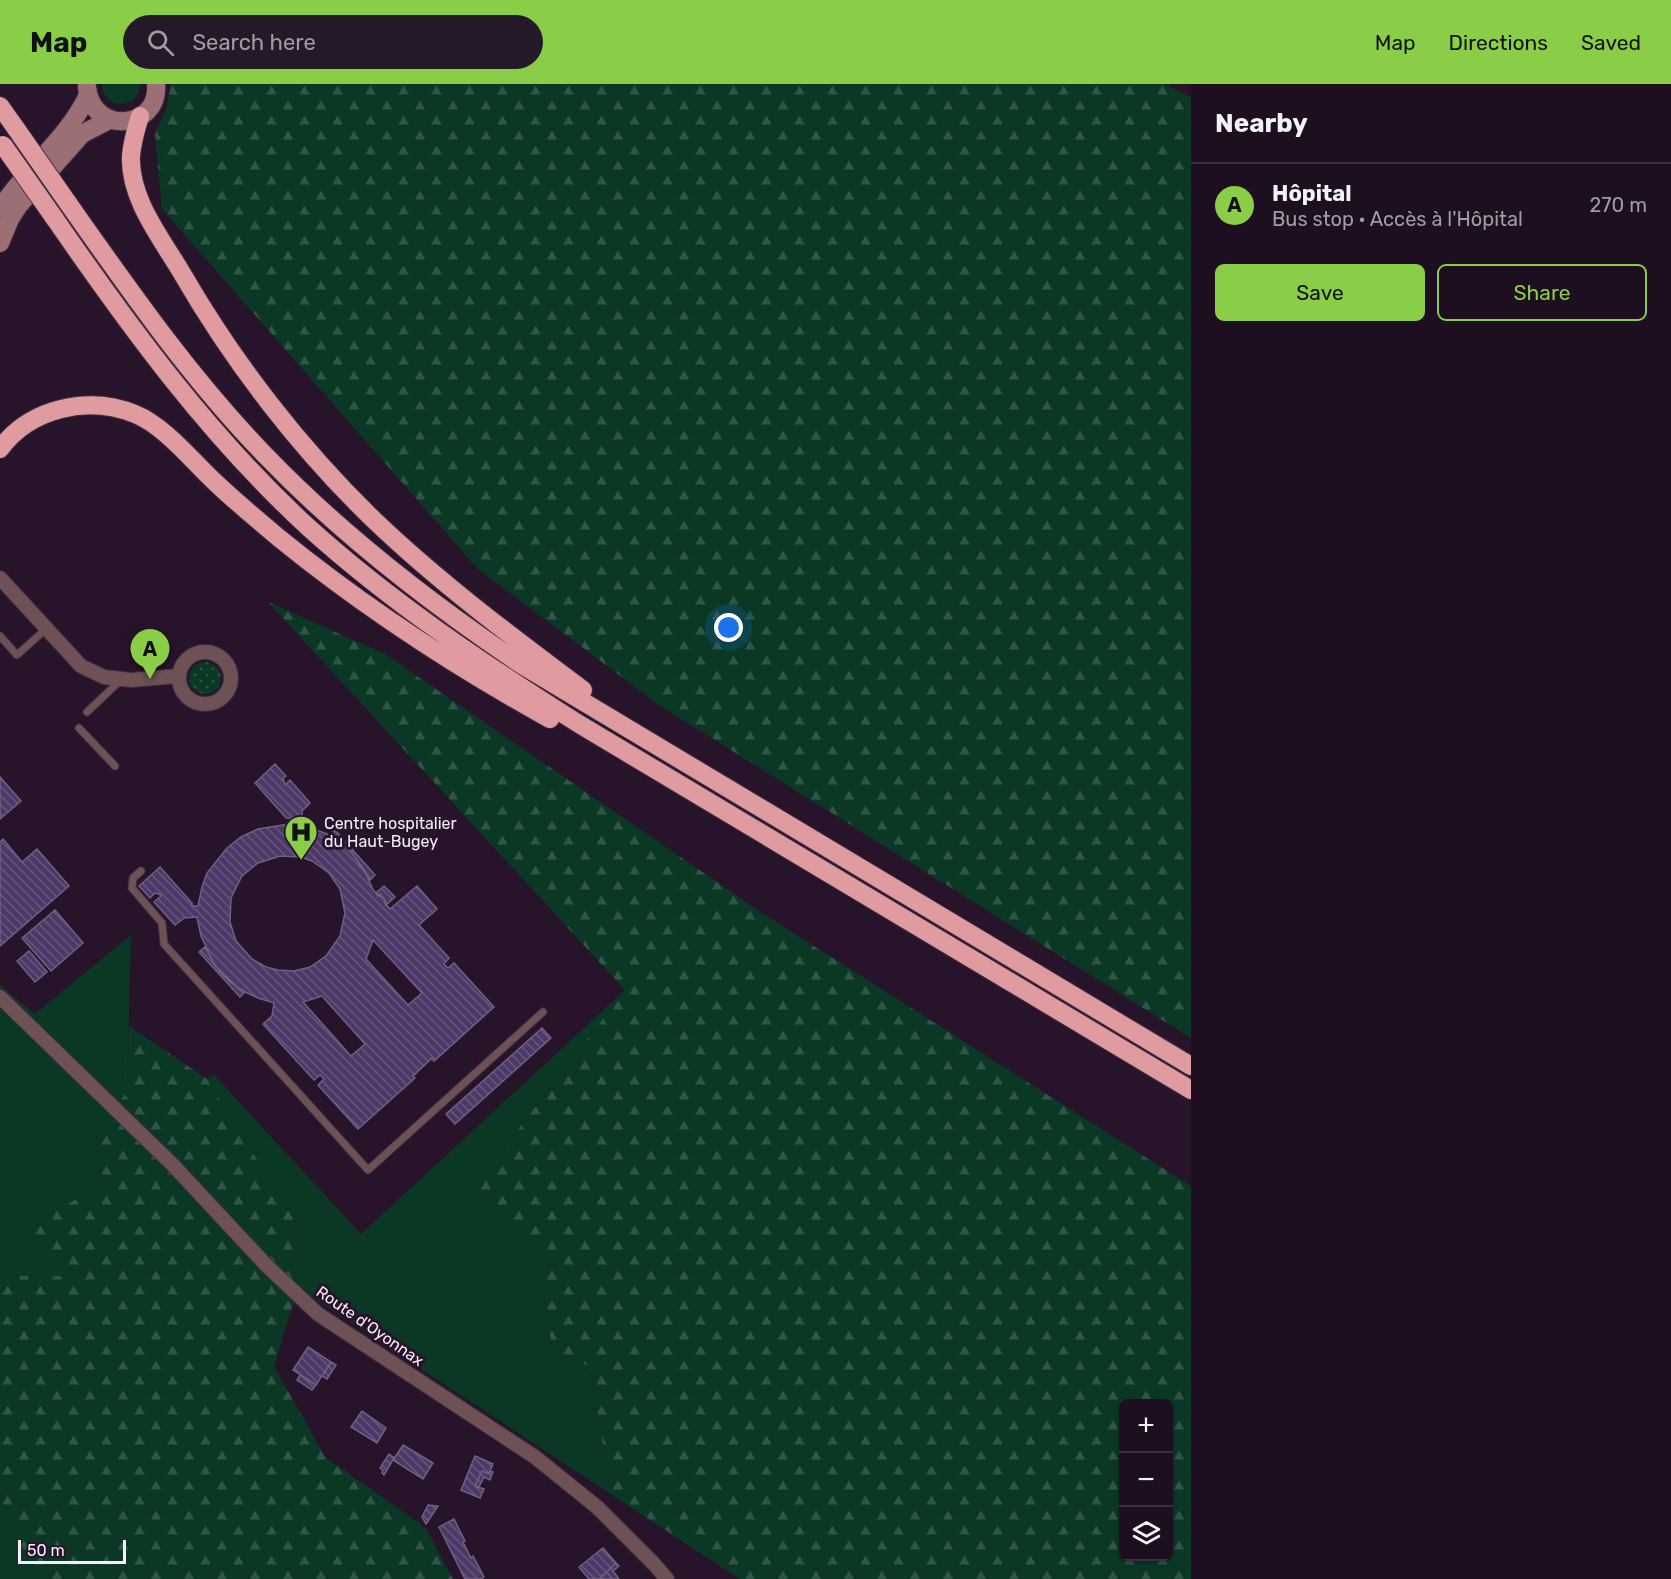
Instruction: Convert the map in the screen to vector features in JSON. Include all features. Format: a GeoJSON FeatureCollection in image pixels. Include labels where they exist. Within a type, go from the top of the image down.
{"type":"FeatureCollection","features":[{"type":"Feature","properties":{"kind":"highway"},"geometry":{"type":"LineString","coordinates":[[0,106],[124,283],[192,373],[266,456],[315,504],[401,579],[522,665],[1191,1066]]}},
{"type":"Feature","properties":{"kind":"highway"},"geometry":{"type":"LineString","coordinates":[[140,116],[133,143],[131,164],[136,190],[143,207],[192,291],[236,356],[287,423],[374,519],[439,578],[508,634],[668,754]]}},
{"type":"Feature","properties":{"kind":"highway"},"geometry":{"type":"LineString","coordinates":[[1,143],[108,295],[176,385],[250,469],[309,527],[374,582],[466,651],[579,724],[1191,1089]]}},
{"type":"Feature","properties":{"kind":"highway"},"geometry":{"type":"LineString","coordinates":[[0,449],[13,435],[40,416],[60,409],[101,406],[137,415],[161,431],[218,485],[295,550],[369,608],[414,639],[520,702],[709,802]]}},
{"type":"Feature","properties":{"kind":"main road"},"geometry":{"type":"LineString","coordinates":[[88,90],[96,110],[110,120],[125,122],[140,116],[148,109],[154,100],[156,84]]}},
{"type":"Feature","properties":{"kind":"main road"},"geometry":{"type":"LineString","coordinates":[[0,209],[11,192],[67,130],[81,111],[88,90]]}},
{"type":"Feature","properties":{"kind":"main road"},"geometry":{"type":"LineString","coordinates":[[0,243],[19,205],[82,134],[110,120]]}},
{"type":"Feature","properties":{"kind":"street"},"geometry":{"type":"LineString","coordinates":[[0,578],[81,666],[104,677],[122,680],[179,676]]}},
{"type":"Feature","properties":{"kind":"street","name":"Route d'Oyonnax"},"geometry":{"type":"LineString","coordinates":[[0,997],[172,1164],[267,1266],[318,1314],[535,1457],[597,1507],[667,1579]]}},
{"type":"Feature","properties":{"kind":"lane"},"geometry":{"type":"LineString","coordinates":[[0,636],[17,656],[47,628]]}},
{"type":"Feature","properties":{"kind":"lane"},"geometry":{"type":"LineString","coordinates":[[87,712],[122,680]]}},
{"type":"Feature","properties":{"kind":"lane"},"geometry":{"type":"LineString","coordinates":[[79,728],[115,766]]}},
{"type":"Feature","properties":{"kind":"lane"},"geometry":{"type":"LineString","coordinates":[[141,871],[134,878],[132,888],[162,923],[164,944],[368,1170],[543,1012]]}},
{"type":"Feature","properties":{"kind":"green space"},"geometry":{"type":"Polygon","coordinates":[[[102,84],[140,84],[134,99],[121,104],[108,99],[102,84]]]}},
{"type":"Feature","properties":{"kind":"green space"},"geometry":{"type":"Polygon","coordinates":[[[171,84],[1164,84],[1191,97],[1191,1038],[659,705],[478,569],[162,209],[155,134],[166,109],[171,84]]]}},
{"type":"Feature","properties":{"kind":"green space"},"geometry":{"type":"Polygon","coordinates":[[[268,602],[385,654],[762,913],[1191,1186],[1191,1579],[740,1579],[612,1495],[589,1366],[552,1349],[539,1258],[474,1187],[625,990],[268,602]]]}},
{"type":"Feature","properties":{"kind":"green space"},"geometry":{"type":"Polygon","coordinates":[[[205,662],[216,667],[221,678],[216,689],[205,694],[194,689],[189,678],[194,667],[205,662]]]}},
{"type":"Feature","properties":{"kind":"green space"},"geometry":{"type":"Polygon","coordinates":[[[131,935],[127,1091],[96,1136],[104,1185],[82,1276],[0,1276],[0,985],[35,1014],[131,935]]]}},
{"type":"Feature","properties":{"kind":"green space"},"geometry":{"type":"Polygon","coordinates":[[[625,990],[474,1187],[539,1258],[552,1349],[589,1366],[612,1495],[298,1288],[299,1227],[207,1079],[214,1075],[361,1234],[625,990]]]}},
{"type":"Feature","properties":{"kind":"green space"},"geometry":{"type":"Polygon","coordinates":[[[129,1026],[207,1079],[299,1227],[298,1288],[274,1366],[325,1457],[425,1527],[453,1579],[40,1579],[10,1526],[0,1493],[0,1276],[81,1276],[23,1227],[104,1185],[96,1136],[127,1091],[129,1026]]]}},
{"type":"Feature","properties":{"kind":"green space"},"geometry":{"type":"Polygon","coordinates":[[[0,1493],[10,1526],[40,1579],[0,1579],[0,1493]]]}},
{"type":"Feature","properties":{"kind":"building"},"geometry":{"type":"Polygon","coordinates":[[[275,764],[286,776],[283,778],[285,785],[290,780],[310,803],[302,811],[302,825],[330,835],[349,849],[365,871],[373,890],[385,900],[384,902],[390,909],[417,886],[437,909],[419,925],[449,958],[444,964],[448,968],[454,963],[494,1007],[434,1061],[432,1058],[413,1076],[415,1078],[358,1129],[318,1085],[324,1079],[320,1075],[314,1080],[263,1024],[272,1016],[274,1003],[239,989],[215,966],[201,936],[197,917],[184,918],[175,925],[154,902],[161,896],[155,893],[150,898],[139,886],[160,867],[192,903],[192,906],[198,906],[207,873],[227,848],[241,837],[258,829],[289,824],[290,818],[286,818],[255,783],[275,764]],[[280,856],[258,863],[242,876],[231,898],[230,922],[236,941],[252,959],[266,967],[294,971],[310,967],[326,956],[340,936],[345,913],[340,889],[329,873],[312,861],[301,857],[280,856]],[[373,940],[366,959],[408,1005],[422,993],[373,940]],[[322,996],[303,1002],[351,1056],[365,1044],[322,996]]]}},
{"type":"Feature","properties":{"kind":"building"},"geometry":{"type":"Polygon","coordinates":[[[0,777],[21,801],[0,819],[0,777]]]}},
{"type":"Feature","properties":{"kind":"building"},"geometry":{"type":"Polygon","coordinates":[[[335,830],[375,875],[370,880],[352,853],[330,835],[335,830]]]}},
{"type":"Feature","properties":{"kind":"building"},"geometry":{"type":"Polygon","coordinates":[[[3,839],[22,862],[37,849],[69,886],[0,946],[0,842],[3,839]]]}},
{"type":"Feature","properties":{"kind":"building"},"geometry":{"type":"Polygon","coordinates":[[[384,886],[395,897],[386,905],[380,894],[378,896],[376,893],[384,886]]]}},
{"type":"Feature","properties":{"kind":"building"},"geometry":{"type":"Polygon","coordinates":[[[55,910],[83,943],[51,971],[22,938],[55,910]]]}},
{"type":"Feature","properties":{"kind":"building"},"geometry":{"type":"Polygon","coordinates":[[[205,947],[218,970],[245,992],[240,997],[199,952],[205,947]]]}},
{"type":"Feature","properties":{"kind":"building"},"geometry":{"type":"Polygon","coordinates":[[[29,951],[47,972],[35,982],[17,961],[29,951]]]}},
{"type":"Feature","properties":{"kind":"building"},"geometry":{"type":"Polygon","coordinates":[[[542,1028],[551,1038],[455,1124],[446,1114],[542,1028]]]}},
{"type":"Feature","properties":{"kind":"building"},"geometry":{"type":"Polygon","coordinates":[[[308,1347],[331,1362],[316,1385],[293,1370],[308,1347]]]}},
{"type":"Feature","properties":{"kind":"building"},"geometry":{"type":"Polygon","coordinates":[[[331,1362],[336,1365],[327,1379],[322,1376],[331,1362]]]}},
{"type":"Feature","properties":{"kind":"building"},"geometry":{"type":"Polygon","coordinates":[[[300,1375],[316,1385],[312,1390],[297,1380],[300,1375]]]}},
{"type":"Feature","properties":{"kind":"building"},"geometry":{"type":"Polygon","coordinates":[[[362,1411],[386,1428],[377,1443],[351,1427],[362,1411]]]}},
{"type":"Feature","properties":{"kind":"building"},"geometry":{"type":"Polygon","coordinates":[[[403,1445],[433,1463],[423,1479],[393,1460],[403,1445]]]}},
{"type":"Feature","properties":{"kind":"building"},"geometry":{"type":"Polygon","coordinates":[[[389,1454],[394,1458],[384,1475],[380,1468],[389,1454]]]}},
{"type":"Feature","properties":{"kind":"building"},"geometry":{"type":"Polygon","coordinates":[[[475,1456],[493,1464],[489,1474],[482,1471],[475,1486],[484,1489],[480,1498],[461,1490],[475,1456]]]}},
{"type":"Feature","properties":{"kind":"building"},"geometry":{"type":"Polygon","coordinates":[[[482,1471],[489,1474],[490,1471],[493,1472],[490,1480],[484,1477],[479,1487],[475,1486],[482,1471]]]}},
{"type":"Feature","properties":{"kind":"building"},"geometry":{"type":"Polygon","coordinates":[[[428,1505],[438,1506],[426,1524],[422,1517],[428,1505]]]}},
{"type":"Feature","properties":{"kind":"building"},"geometry":{"type":"Polygon","coordinates":[[[454,1519],[471,1558],[473,1556],[484,1577],[481,1579],[465,1579],[439,1527],[454,1519]]]}},
{"type":"Feature","properties":{"kind":"building"},"geometry":{"type":"Polygon","coordinates":[[[603,1548],[616,1563],[599,1579],[589,1579],[579,1567],[603,1548]]]}},
{"type":"Feature","properties":{"kind":"building"},"geometry":{"type":"Polygon","coordinates":[[[616,1563],[619,1566],[613,1571],[619,1579],[599,1579],[616,1563]]]}},
{"type":"Feature","properties":{"kind":"place","name":"Hôpital"},"geometry":{"type":"Point","coordinates":[150,679]}},
{"type":"Feature","properties":{"kind":"place","name":"Centre hospitalier du Haut-Bugey"},"geometry":{"type":"Point","coordinates":[301,861]}}]}
